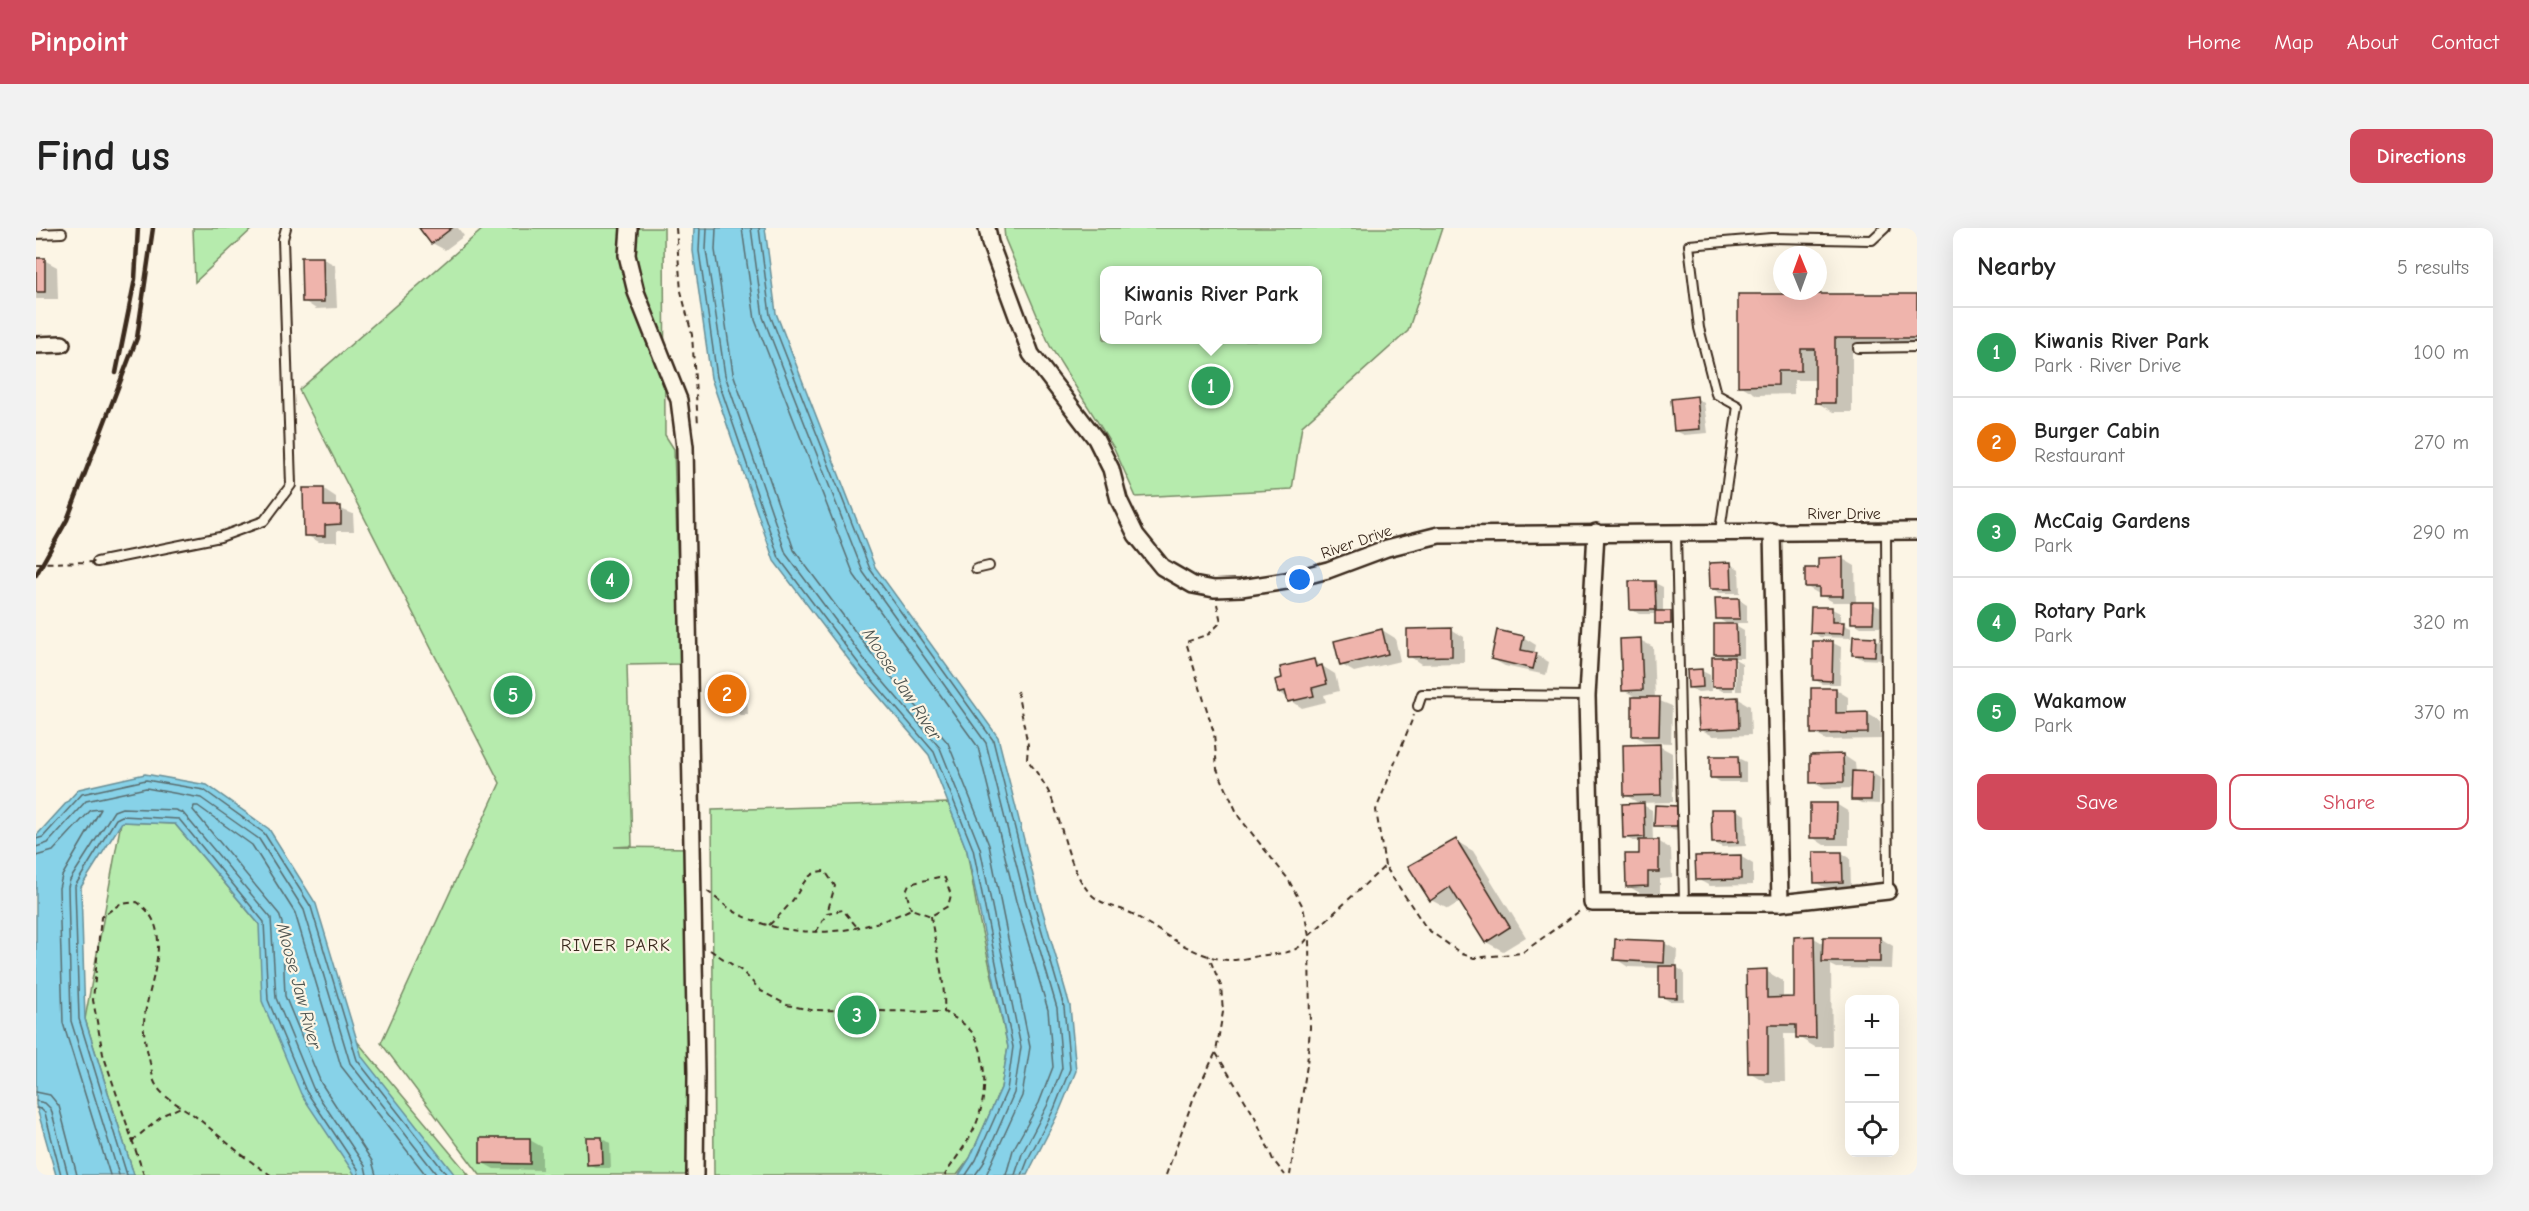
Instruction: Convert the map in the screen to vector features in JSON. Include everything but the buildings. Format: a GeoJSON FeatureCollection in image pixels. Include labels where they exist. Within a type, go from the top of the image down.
{"type":"FeatureCollection","features":[{"type":"Feature","properties":{"kind":"street"},"geometry":{"type":"LineString","coordinates":[[630,228],[627,255],[636,292],[679,400],[685,447],[696,1073],[695,1175]]}},
{"type":"Feature","properties":{"kind":"street","name":"River Drive"},"geometry":{"type":"LineString","coordinates":[[987,228],[990,243],[1031,354],[1096,439],[1111,469],[1119,500],[1136,536],[1162,567],[1192,585],[1214,589],[1241,588],[1286,581],[1328,570],[1387,548],[1439,535],[1917,531]]}},
{"type":"Feature","properties":{"kind":"street"},"geometry":{"type":"LineString","coordinates":[[36,345],[62,344]]}},
{"type":"Feature","properties":{"kind":"street"},"geometry":{"type":"LineString","coordinates":[[1772,531],[1780,903]]}},
{"type":"Feature","properties":{"kind":"street"},"geometry":{"type":"LineString","coordinates":[[1596,532],[1587,696],[1592,903],[1780,903],[1888,891]]}},
{"type":"Feature","properties":{"kind":"lane"},"geometry":{"type":"LineString","coordinates":[[96,562],[220,537],[264,521],[291,485],[283,239],[286,228]]}},
{"type":"Feature","properties":{"kind":"lane"},"geometry":{"type":"LineString","coordinates":[[1720,531],[1738,406],[1716,394],[1699,328],[1689,245],[1771,238],[1872,240],[1885,228]]}},
{"type":"Feature","properties":{"kind":"lane"},"geometry":{"type":"LineString","coordinates":[[36,234],[62,233]]}},
{"type":"Feature","properties":{"kind":"lane"},"geometry":{"type":"LineString","coordinates":[[1858,348],[1917,347]]}},
{"type":"Feature","properties":{"kind":"lane"},"geometry":{"type":"LineString","coordinates":[[1886,531],[1888,891]]}},
{"type":"Feature","properties":{"kind":"lane"},"geometry":{"type":"LineString","coordinates":[[1676,533],[1684,902]]}},
{"type":"Feature","properties":{"kind":"lane"},"geometry":{"type":"LineString","coordinates":[[976,569],[989,566]]}},
{"type":"Feature","properties":{"kind":"lane"},"geometry":{"type":"LineString","coordinates":[[1418,706],[1422,694],[1587,696]]}},
{"type":"Feature","properties":{"kind":"path"},"geometry":{"type":"LineString","coordinates":[[36,563],[96,562]]}},
{"type":"Feature","properties":{"kind":"path"},"geometry":{"type":"LineString","coordinates":[[1214,589],[1221,622],[1209,634],[1186,642],[1214,733],[1217,769],[1239,817],[1288,879],[1303,907],[1309,936],[1308,1046],[1290,1175]]}},
{"type":"Feature","properties":{"kind":"path"},"geometry":{"type":"LineString","coordinates":[[1017,691],[1028,745],[1027,759],[1042,780],[1052,801],[1075,869],[1089,891],[1102,904],[1134,914],[1179,944],[1208,955],[1233,960],[1290,953],[1304,945],[1309,936],[1385,866]]}},
{"type":"Feature","properties":{"kind":"path"},"geometry":{"type":"LineString","coordinates":[[1418,706],[1376,810],[1385,866],[1427,929],[1462,954],[1474,957],[1522,953],[1592,903]]}},
{"type":"Feature","properties":{"kind":"path"},"geometry":{"type":"LineString","coordinates":[[769,925],[794,899],[805,880],[817,871],[825,871],[835,886],[827,913],[816,932]]}},
{"type":"Feature","properties":{"kind":"path"},"geometry":{"type":"LineString","coordinates":[[706,891],[740,915],[769,925],[816,932],[878,923],[911,909],[931,916],[948,906],[951,895],[945,878],[939,877],[909,884],[906,891],[911,909]]}},
{"type":"Feature","properties":{"kind":"path"},"geometry":{"type":"LineString","coordinates":[[144,1175],[103,1054],[93,1000],[101,917],[120,904],[137,902],[149,910],[157,932],[158,955],[144,1022],[145,1039],[155,1084],[166,1096],[244,1159],[271,1175]]}},
{"type":"Feature","properties":{"kind":"path"},"geometry":{"type":"LineString","coordinates":[[827,913],[843,910],[857,927]]}},
{"type":"Feature","properties":{"kind":"path"},"geometry":{"type":"LineString","coordinates":[[931,916],[936,954],[945,991],[944,1012]]}},
{"type":"Feature","properties":{"kind":"path"},"geometry":{"type":"LineString","coordinates":[[707,949],[742,971],[761,991],[787,1005],[811,1010],[944,1012],[961,1021],[972,1032],[982,1049],[984,1096],[978,1120],[968,1141],[945,1175]]}},
{"type":"Feature","properties":{"kind":"path"},"geometry":{"type":"LineString","coordinates":[[1166,1175],[1194,1097],[1216,1052],[1223,1012],[1221,986],[1208,955]]}},
{"type":"Feature","properties":{"kind":"path"},"geometry":{"type":"LineString","coordinates":[[1216,1052],[1255,1118],[1273,1160],[1285,1175]]}},
{"type":"Feature","properties":{"kind":"path"},"geometry":{"type":"LineString","coordinates":[[131,1142],[165,1114],[181,1107]]}},
{"type":"Feature","properties":{"kind":"green space"},"geometry":{"type":"Polygon","coordinates":[[[193,228],[253,228],[195,282],[193,228]]]}},
{"type":"Feature","properties":{"kind":"green space"},"geometry":{"type":"Polygon","coordinates":[[[484,228],[664,228],[665,435],[674,449],[681,664],[627,665],[632,846],[614,847],[692,848],[704,1175],[480,1175],[381,1043],[500,783],[299,390],[484,228]]]}},
{"type":"Feature","properties":{"kind":"green space"},"geometry":{"type":"Polygon","coordinates":[[[1004,228],[1442,228],[1408,331],[1302,426],[1292,489],[1136,497],[1114,448],[1050,346],[1005,239],[1004,228]]]}},
{"type":"Feature","properties":{"kind":"green space"},"geometry":{"type":"Polygon","coordinates":[[[948,803],[967,851],[978,914],[1008,1047],[1001,1088],[970,1158],[957,1175],[714,1175],[712,810],[948,803]]]}},
{"type":"Feature","properties":{"kind":"green space"},"geometry":{"type":"Polygon","coordinates":[[[121,822],[175,824],[469,1175],[134,1175],[85,1019],[121,822]]]}},
{"type":"Feature","properties":{"kind":"water","name":"Moose Jaw River"},"geometry":{"type":"Polygon","coordinates":[[[694,228],[765,228],[776,313],[875,567],[998,737],[1038,895],[1070,1006],[1076,1071],[1059,1112],[1027,1175],[959,1175],[970,1158],[1001,1088],[1008,1047],[967,851],[929,755],[858,672],[774,561],[711,378],[693,251],[694,228]]]}},
{"type":"Feature","properties":{"kind":"water","name":"Moose Jaw River"},"geometry":{"type":"Polygon","coordinates":[[[145,774],[207,785],[269,829],[316,904],[362,1057],[455,1175],[355,1175],[301,1094],[262,1001],[259,924],[175,824],[122,822],[81,887],[85,1019],[134,1175],[56,1175],[36,1105],[36,836],[79,789],[145,774]]]}},
{"type":"Feature","properties":{"kind":"railway"},"geometry":{"type":"LineString","coordinates":[[116,373],[135,279],[138,228]]}},
{"type":"Feature","properties":{"kind":"railway"},"geometry":{"type":"LineString","coordinates":[[36,575],[67,520],[137,338],[153,228]]}},
{"type":"Feature","properties":{"kind":"place","name":"Kiwanis River Park"},"geometry":{"type":"Point","coordinates":[1211,386]}},
{"type":"Feature","properties":{"kind":"place","name":"Rotary Park"},"geometry":{"type":"Point","coordinates":[610,580]}},
{"type":"Feature","properties":{"kind":"place","name":"Burger Cabin"},"geometry":{"type":"Point","coordinates":[727,694]}},
{"type":"Feature","properties":{"kind":"place","name":"Wakamow"},"geometry":{"type":"Point","coordinates":[513,695]}},
{"type":"Feature","properties":{"kind":"place","name":"McCaig Gardens"},"geometry":{"type":"Point","coordinates":[857,1015]}},
{"type":"Feature","properties":{"kind":"district","name":"RIVER PARK"},"geometry":{"type":"Point","coordinates":[616,945]}}]}
